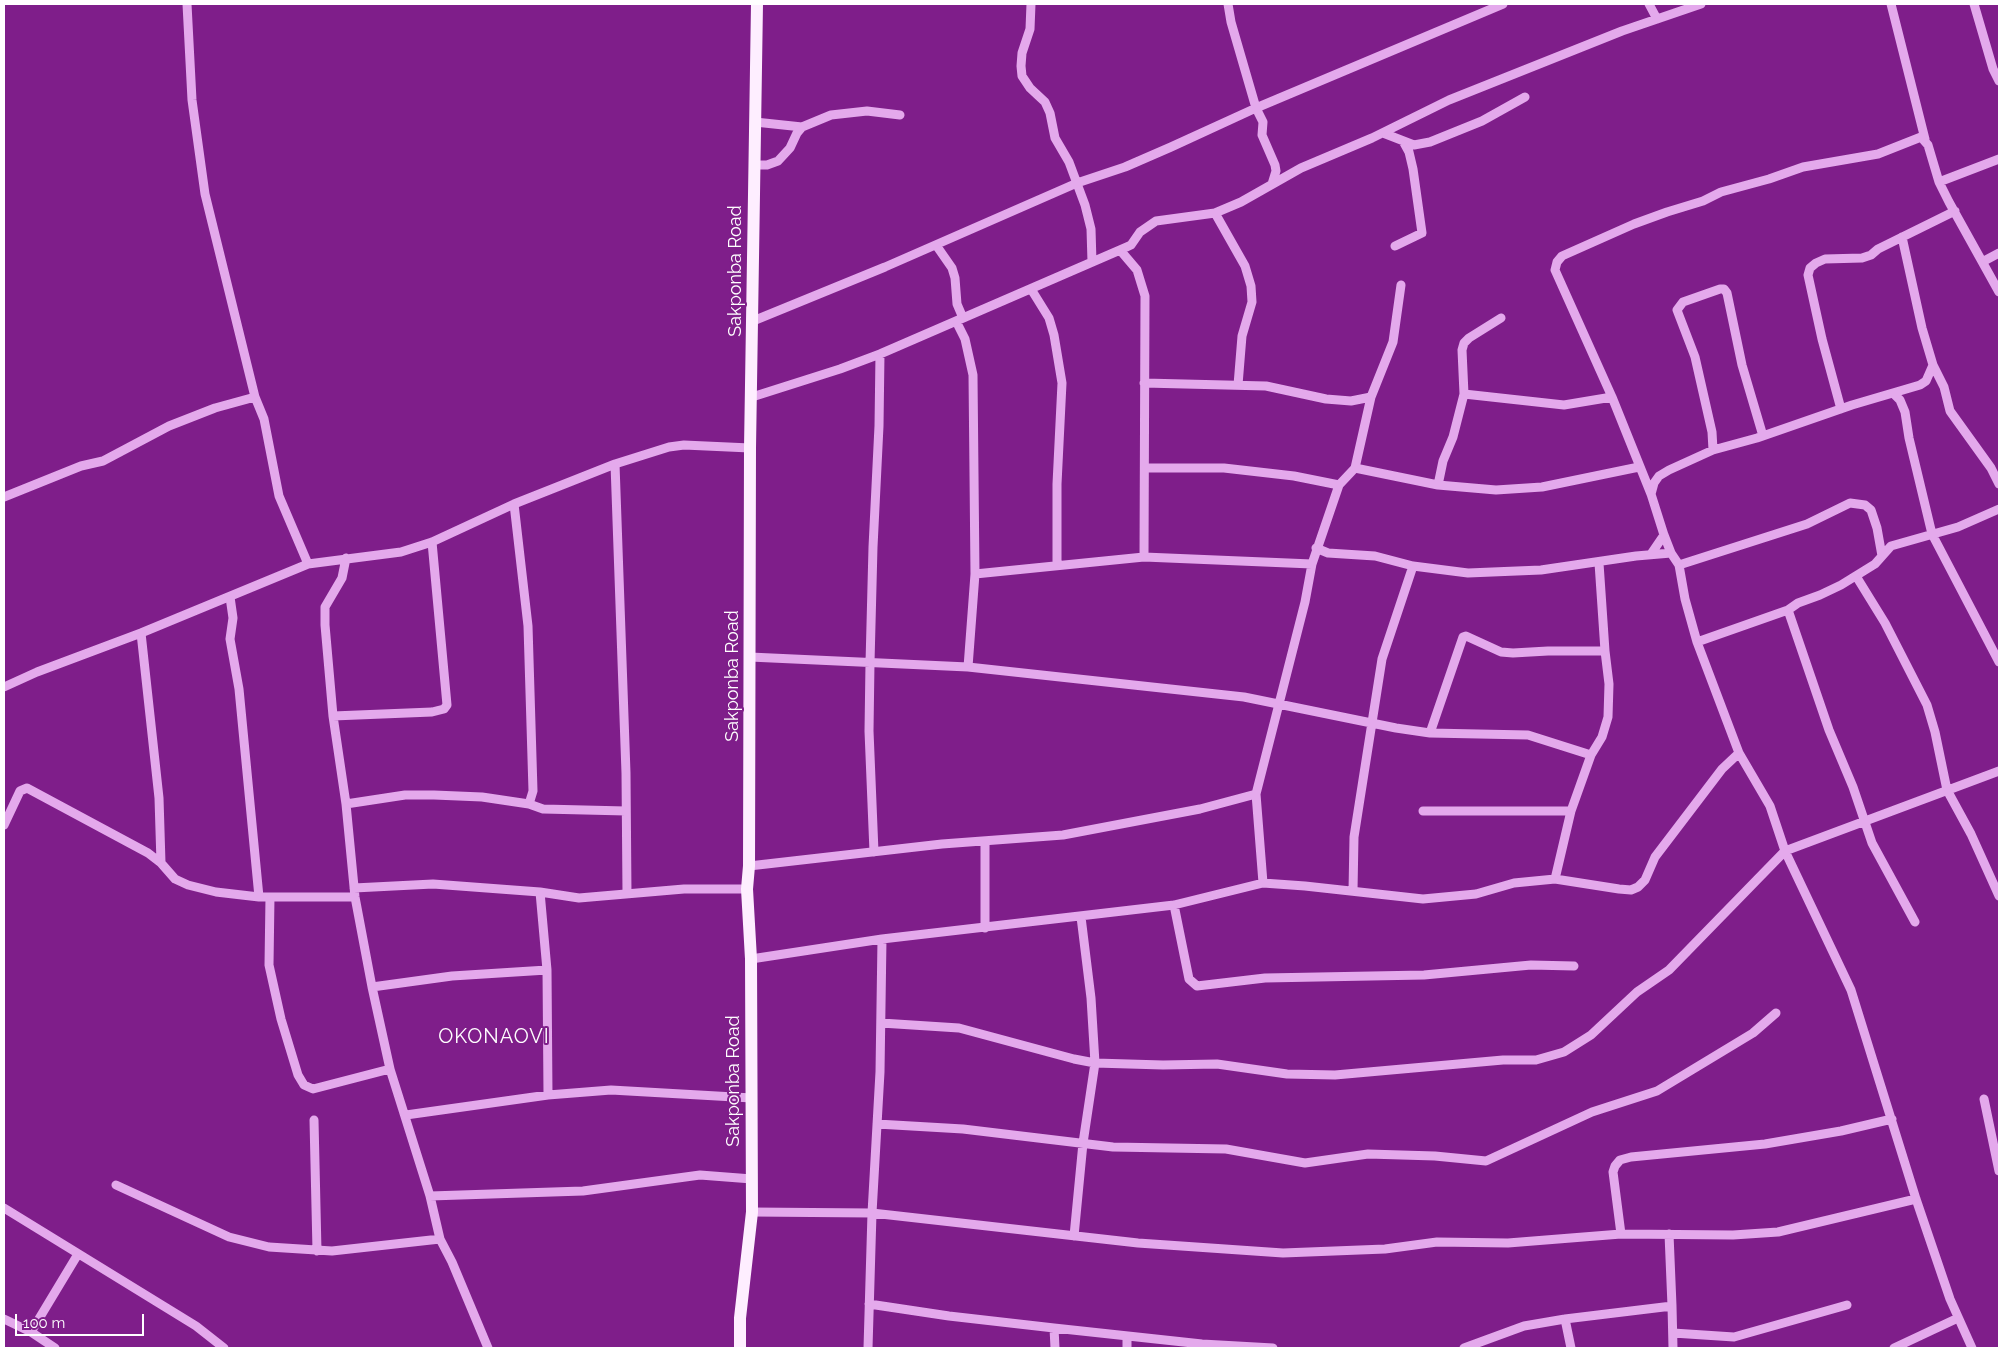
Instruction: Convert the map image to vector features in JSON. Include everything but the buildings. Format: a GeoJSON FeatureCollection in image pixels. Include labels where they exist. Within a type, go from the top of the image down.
{"type":"FeatureCollection","features":[{"type":"Feature","properties":{"kind":"main road","name":"Sakponba Road"},"geometry":{"type":"LineString","coordinates":[[740,1348],[740,1318],[752,1212],[751,959],[748,888],[750,448],[757,4]]}},
{"type":"Feature","properties":{"kind":"street"},"geometry":{"type":"LineString","coordinates":[[187,4],[192,100],[205,194],[255,397],[264,419],[279,496],[308,564]]}},
{"type":"Feature","properties":{"kind":"street"},"geometry":{"type":"LineString","coordinates":[[1031,4],[1030,29],[1022,53],[1022,76],[1030,88],[1045,102],[1050,113],[1054,138],[1070,162],[1091,229],[1092,262]]}},
{"type":"Feature","properties":{"kind":"street"},"geometry":{"type":"LineString","coordinates":[[1228,4],[1231,22],[1256,108],[1263,122],[1262,135],[1276,165],[1272,184]]}},
{"type":"Feature","properties":{"kind":"street"},"geometry":{"type":"LineString","coordinates":[[753,321],[936,245],[1077,183],[1125,167],[1171,148],[1256,108],[1503,4]]}},
{"type":"Feature","properties":{"kind":"street"},"geometry":{"type":"LineString","coordinates":[[1649,4],[1657,19]]}},
{"type":"Feature","properties":{"kind":"street"},"geometry":{"type":"LineString","coordinates":[[752,397],[880,354],[1131,245],[1140,232],[1156,221],[1215,213],[1301,168],[1384,133],[1450,100],[1622,31],[1701,4]]}},
{"type":"Feature","properties":{"kind":"street"},"geometry":{"type":"LineString","coordinates":[[1891,4],[1925,139],[1939,182],[1984,261],[1999,292]]}},
{"type":"Feature","properties":{"kind":"street"},"geometry":{"type":"LineString","coordinates":[[1974,4],[1993,69],[1999,81]]}},
{"type":"Feature","properties":{"kind":"street"},"geometry":{"type":"LineString","coordinates":[[1384,133],[1414,146],[1430,142],[1482,121],[1526,97]]}},
{"type":"Feature","properties":{"kind":"street"},"geometry":{"type":"LineString","coordinates":[[754,165],[767,165],[778,161],[790,148],[797,133],[802,128],[820,119],[839,113],[867,110],[900,115]]}},
{"type":"Feature","properties":{"kind":"street"},"geometry":{"type":"LineString","coordinates":[[755,122],[802,128]]}},
{"type":"Feature","properties":{"kind":"street"},"geometry":{"type":"LineString","coordinates":[[1925,139],[1921,137],[1916,138],[1878,154],[1803,167],[1770,179],[1721,192],[1703,201],[1634,224],[1562,256],[1556,262],[1555,270],[1612,397],[1639,467],[1652,494],[1664,535],[1671,553],[1679,565],[1685,599],[1697,642],[1739,753],[1770,806],[1785,851],[1851,990],[1916,1199],[1958,1318],[1972,1348]]}},
{"type":"Feature","properties":{"kind":"street"},"geometry":{"type":"LineString","coordinates":[[1395,246],[1422,233],[1417,208],[1416,184],[1409,152],[1403,141]]}},
{"type":"Feature","properties":{"kind":"street"},"geometry":{"type":"LineString","coordinates":[[1939,182],[1999,159]]}},
{"type":"Feature","properties":{"kind":"street"},"geometry":{"type":"LineString","coordinates":[[1841,409],[1820,330],[1808,275],[1810,268],[1825,259],[1862,258],[1871,255],[1878,249],[1954,211]]}},
{"type":"Feature","properties":{"kind":"street"},"geometry":{"type":"LineString","coordinates":[[1215,213],[1245,266],[1252,286],[1252,302],[1242,336],[1238,385]]}},
{"type":"Feature","properties":{"kind":"street"},"geometry":{"type":"LineString","coordinates":[[1902,237],[1922,328],[1933,365],[1944,387],[1950,411],[1991,468],[1999,484]]}},
{"type":"Feature","properties":{"kind":"street"},"geometry":{"type":"LineString","coordinates":[[936,245],[952,268],[955,278],[957,304],[973,375],[975,574],[968,667]]}},
{"type":"Feature","properties":{"kind":"street"},"geometry":{"type":"LineString","coordinates":[[1120,250],[1138,270],[1145,296],[1144,383],[1146,468],[1144,557]]}},
{"type":"Feature","properties":{"kind":"street"},"geometry":{"type":"LineString","coordinates":[[1984,261],[1999,253]]}},
{"type":"Feature","properties":{"kind":"street"},"geometry":{"type":"LineString","coordinates":[[1263,883],[1256,794],[1305,602],[1316,548],[1339,485],[1355,468],[1371,397],[1393,342],[1401,285]]}},
{"type":"Feature","properties":{"kind":"street"},"geometry":{"type":"LineString","coordinates":[[1031,289],[1048,318],[1054,335],[1062,383],[1057,484],[1057,565]]}},
{"type":"Feature","properties":{"kind":"street"},"geometry":{"type":"LineString","coordinates":[[1713,450],[1712,432],[1695,357],[1677,310],[1683,302],[1720,289],[1724,289],[1727,293],[1742,365],[1763,436]]}},
{"type":"Feature","properties":{"kind":"street"},"geometry":{"type":"LineString","coordinates":[[1438,485],[1443,461],[1453,437],[1464,394],[1462,350],[1464,343],[1501,318]]}},
{"type":"Feature","properties":{"kind":"street"},"geometry":{"type":"LineString","coordinates":[[874,852],[869,731],[880,426],[880,354]]}},
{"type":"Feature","properties":{"kind":"street"},"geometry":{"type":"LineString","coordinates":[[1652,494],[1654,484],[1659,476],[1713,450],[1763,436],[1841,409],[1920,385],[1926,381],[1933,365]]}},
{"type":"Feature","properties":{"kind":"street"},"geometry":{"type":"LineString","coordinates":[[1144,383],[1266,386],[1326,399],[1351,401],[1371,397]]}},
{"type":"Feature","properties":{"kind":"street"},"geometry":{"type":"LineString","coordinates":[[1464,394],[1564,405],[1612,397]]}},
{"type":"Feature","properties":{"kind":"street"},"geometry":{"type":"LineString","coordinates":[[1894,394],[1900,400],[1905,412],[1909,438],[1932,534],[1999,662]]}},
{"type":"Feature","properties":{"kind":"street"},"geometry":{"type":"LineString","coordinates":[[4,497],[81,466],[103,461],[169,426],[255,397]]}},
{"type":"Feature","properties":{"kind":"street"},"geometry":{"type":"LineString","coordinates":[[4,687],[37,672],[142,634],[308,564],[401,552],[432,542],[514,504],[615,464],[670,447],[684,445],[750,448]]}},
{"type":"Feature","properties":{"kind":"street"},"geometry":{"type":"LineString","coordinates":[[615,464],[627,894]]}},
{"type":"Feature","properties":{"kind":"street"},"geometry":{"type":"LineString","coordinates":[[1355,468],[1438,485],[1496,490],[1542,488],[1639,467]]}},
{"type":"Feature","properties":{"kind":"street"},"geometry":{"type":"LineString","coordinates":[[1146,468],[1224,468],[1294,476],[1339,485]]}},
{"type":"Feature","properties":{"kind":"street"},"geometry":{"type":"LineString","coordinates":[[1679,565],[1808,524],[1850,503],[1865,505],[1871,510],[1877,528],[1882,556]]}},
{"type":"Feature","properties":{"kind":"street"},"geometry":{"type":"LineString","coordinates":[[514,504],[528,626],[533,791],[530,804]]}},
{"type":"Feature","properties":{"kind":"street"},"geometry":{"type":"LineString","coordinates":[[1697,642],[1788,610],[1798,603],[1820,595],[1856,576],[1882,556],[1891,546],[1958,527],[1999,509]]}},
{"type":"Feature","properties":{"kind":"street"},"geometry":{"type":"LineString","coordinates":[[1651,554],[1664,535]]}},
{"type":"Feature","properties":{"kind":"street"},"geometry":{"type":"LineString","coordinates":[[333,716],[432,712],[444,709],[447,705],[432,542]]}},
{"type":"Feature","properties":{"kind":"street"},"geometry":{"type":"LineString","coordinates":[[1316,548],[1328,553],[1376,556],[1413,566],[1468,573],[1540,570],[1651,554],[1671,553]]}},
{"type":"Feature","properties":{"kind":"street"},"geometry":{"type":"LineString","coordinates":[[975,574],[1144,557],[1312,564]]}},
{"type":"Feature","properties":{"kind":"street"},"geometry":{"type":"LineString","coordinates":[[346,558],[342,578],[325,607],[325,625],[333,716],[346,804],[355,892],[372,987],[390,1070],[406,1115],[430,1196],[440,1239],[452,1262],[488,1348]]}},
{"type":"Feature","properties":{"kind":"street"},"geometry":{"type":"LineString","coordinates":[[1555,879],[1571,811],[1591,755],[1602,737],[1608,717],[1609,684],[1599,563]]}},
{"type":"Feature","properties":{"kind":"street"},"geometry":{"type":"LineString","coordinates":[[1353,891],[1354,837],[1382,659],[1413,566]]}},
{"type":"Feature","properties":{"kind":"street"},"geometry":{"type":"LineString","coordinates":[[1856,576],[1885,623],[1927,705],[1935,732],[1947,790],[1971,834],[1999,896]]}},
{"type":"Feature","properties":{"kind":"street"},"geometry":{"type":"LineString","coordinates":[[230,596],[233,618],[230,639],[239,689],[259,897]]}},
{"type":"Feature","properties":{"kind":"street"},"geometry":{"type":"LineString","coordinates":[[1788,610],[1829,730],[1853,787],[1872,843],[1915,922]]}},
{"type":"Feature","properties":{"kind":"street"},"geometry":{"type":"LineString","coordinates":[[142,634],[159,798],[161,863]]}},
{"type":"Feature","properties":{"kind":"street"},"geometry":{"type":"LineString","coordinates":[[1430,733],[1463,637],[1466,636],[1501,652],[1513,653],[1548,650],[1605,651]]}},
{"type":"Feature","properties":{"kind":"street"},"geometry":{"type":"LineString","coordinates":[[750,657],[968,667],[1244,697],[1430,733],[1528,735],[1591,755]]}},
{"type":"Feature","properties":{"kind":"street"},"geometry":{"type":"LineString","coordinates":[[751,959],[882,940],[1174,905],[1263,883],[1423,899],[1476,894],[1514,883],[1555,879],[1631,890],[1645,880],[1655,857],[1722,768],[1739,753]]}},
{"type":"Feature","properties":{"kind":"street"},"geometry":{"type":"LineString","coordinates":[[881,1022],[959,1028],[1095,1063],[1217,1064],[1287,1074],[1335,1075],[1503,1060],[1536,1060],[1564,1052],[1591,1035],[1637,992],[1669,970],[1785,851],[1999,771]]}},
{"type":"Feature","properties":{"kind":"street"},"geometry":{"type":"LineString","coordinates":[[4,826],[20,791],[27,788],[148,853],[161,863],[176,879],[188,885],[216,892],[259,897],[355,892],[433,884],[540,892],[579,898],[684,889],[748,888]]}},
{"type":"Feature","properties":{"kind":"street"},"geometry":{"type":"LineString","coordinates":[[346,804],[404,795],[434,794],[482,797],[530,804],[542,809],[626,811]]}},
{"type":"Feature","properties":{"kind":"street"},"geometry":{"type":"LineString","coordinates":[[749,866],[985,841],[1063,835],[1200,809],[1256,794]]}},
{"type":"Feature","properties":{"kind":"street"},"geometry":{"type":"LineString","coordinates":[[1423,811],[1571,811]]}},
{"type":"Feature","properties":{"kind":"street"},"geometry":{"type":"LineString","coordinates":[[985,841],[985,928]]}},
{"type":"Feature","properties":{"kind":"street"},"geometry":{"type":"LineString","coordinates":[[540,892],[547,970],[548,1095]]}},
{"type":"Feature","properties":{"kind":"street"},"geometry":{"type":"LineString","coordinates":[[270,897],[269,965],[281,1019],[298,1074],[304,1085],[313,1089],[390,1070]]}},
{"type":"Feature","properties":{"kind":"street"},"geometry":{"type":"LineString","coordinates":[[1174,905],[1189,980],[1197,986],[1265,978],[1424,975],[1531,965],[1574,966]]}},
{"type":"Feature","properties":{"kind":"street"},"geometry":{"type":"LineString","coordinates":[[1074,1236],[1082,1143],[1095,1063],[1091,998],[1081,917]]}},
{"type":"Feature","properties":{"kind":"street"},"geometry":{"type":"LineString","coordinates":[[868,1348],[881,1022],[882,940]]}},
{"type":"Feature","properties":{"kind":"street"},"geometry":{"type":"LineString","coordinates":[[372,987],[452,976],[547,970]]}},
{"type":"Feature","properties":{"kind":"street"},"geometry":{"type":"LineString","coordinates":[[877,1124],[963,1129],[1113,1147],[1226,1149],[1305,1164],[1368,1154],[1435,1156],[1486,1161],[1592,1112],[1657,1091],[1753,1033],[1776,1013]]}},
{"type":"Feature","properties":{"kind":"street"},"geometry":{"type":"LineString","coordinates":[[406,1115],[548,1095],[611,1090],[752,1098]]}},
{"type":"Feature","properties":{"kind":"street"},"geometry":{"type":"LineString","coordinates":[[1984,1099],[1999,1171]]}},
{"type":"Feature","properties":{"kind":"street"},"geometry":{"type":"LineString","coordinates":[[1621,1234],[1613,1172],[1620,1160],[1631,1157],[1765,1144],[1841,1131],[1892,1119]]}},
{"type":"Feature","properties":{"kind":"street"},"geometry":{"type":"LineString","coordinates":[[314,1120],[318,1251]]}},
{"type":"Feature","properties":{"kind":"street"},"geometry":{"type":"LineString","coordinates":[[430,1196],[582,1191],[700,1174],[752,1179]]}},
{"type":"Feature","properties":{"kind":"street"},"geometry":{"type":"LineString","coordinates":[[116,1185],[229,1237],[268,1247],[332,1252],[440,1239]]}},
{"type":"Feature","properties":{"kind":"street"},"geometry":{"type":"LineString","coordinates":[[752,1212],[872,1213],[1138,1243],[1283,1253],[1385,1249],[1437,1242],[1508,1243],[1621,1234],[1733,1235],[1778,1232],[1916,1199]]}},
{"type":"Feature","properties":{"kind":"street"},"geometry":{"type":"LineString","coordinates":[[4,1208],[196,1326],[224,1348]]}},
{"type":"Feature","properties":{"kind":"street"},"geometry":{"type":"LineString","coordinates":[[1668,1234],[1673,1348]]}},
{"type":"Feature","properties":{"kind":"street"},"geometry":{"type":"LineString","coordinates":[[31,1332],[78,1254]]}},
{"type":"Feature","properties":{"kind":"street"},"geometry":{"type":"LineString","coordinates":[[869,1304],[1127,1336],[1202,1344],[1272,1348]]}},
{"type":"Feature","properties":{"kind":"street"},"geometry":{"type":"LineString","coordinates":[[1672,1333],[1734,1337],[1847,1305]]}},
{"type":"Feature","properties":{"kind":"street"},"geometry":{"type":"LineString","coordinates":[[1464,1348],[1483,1345],[1524,1326],[1566,1318],[1672,1306]]}},
{"type":"Feature","properties":{"kind":"street"},"geometry":{"type":"LineString","coordinates":[[1566,1318],[1572,1348]]}},
{"type":"Feature","properties":{"kind":"street"},"geometry":{"type":"LineString","coordinates":[[1894,1348],[1958,1318]]}},
{"type":"Feature","properties":{"kind":"street"},"geometry":{"type":"LineString","coordinates":[[4,1319],[31,1332],[55,1348]]}},
{"type":"Feature","properties":{"kind":"street"},"geometry":{"type":"LineString","coordinates":[[1054,1328],[1055,1348]]}},
{"type":"Feature","properties":{"kind":"street"},"geometry":{"type":"LineString","coordinates":[[1127,1336],[1127,1348]]}},
{"type":"Feature","properties":{"kind":"district","name":"OKONAOVI"},"geometry":{"type":"Point","coordinates":[494,1037]}}]}
